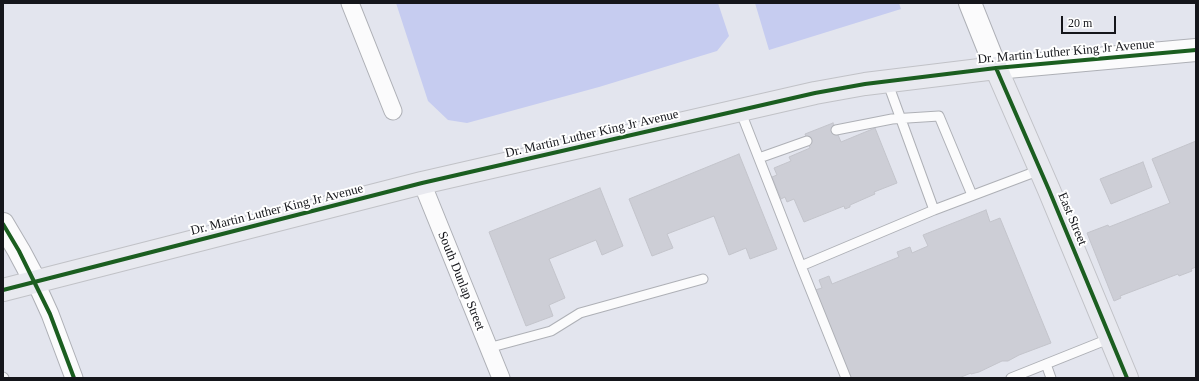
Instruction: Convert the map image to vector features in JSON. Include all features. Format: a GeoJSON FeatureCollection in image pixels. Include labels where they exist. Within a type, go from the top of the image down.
{"type":"FeatureCollection","features":[{"type":"Feature","properties":{"kind":"main road","name":"East Street"},"geometry":{"type":"LineString","coordinates":[[970,3],[996,68],[1128,378]]}},
{"type":"Feature","properties":{"kind":"main road","name":"Dr. Martin Luther King Jr Avenue"},"geometry":{"type":"LineString","coordinates":[[3,290],[422,184],[815,93],[887,81],[996,68],[1196,50]]}},
{"type":"Feature","properties":{"kind":"main road"},"geometry":{"type":"LineString","coordinates":[[3,224],[35,281]]}},
{"type":"Feature","properties":{"kind":"street"},"geometry":{"type":"LineString","coordinates":[[350,3],[393,111]]}},
{"type":"Feature","properties":{"kind":"street","name":"South Dunlap Street"},"geometry":{"type":"LineString","coordinates":[[422,184],[501,378]]}},
{"type":"Feature","properties":{"kind":"street"},"geometry":{"type":"LineString","coordinates":[[35,281],[50,314],[74,378]]}},
{"type":"Feature","properties":{"kind":"lane"},"geometry":{"type":"LineString","coordinates":[[887,81],[934,210]]}},
{"type":"Feature","properties":{"kind":"lane"},"geometry":{"type":"LineString","coordinates":[[740,110],[846,378]]}},
{"type":"Feature","properties":{"kind":"lane"},"geometry":{"type":"LineString","coordinates":[[836,130],[892,119],[939,116],[972,195]]}},
{"type":"Feature","properties":{"kind":"lane"},"geometry":{"type":"LineString","coordinates":[[759,158],[807,141]]}},
{"type":"Feature","properties":{"kind":"lane"},"geometry":{"type":"LineString","coordinates":[[801,266],[934,210],[1040,170]]}},
{"type":"Feature","properties":{"kind":"lane"},"geometry":{"type":"LineString","coordinates":[[488,348],[551,331],[580,313],[703,279]]}},
{"type":"Feature","properties":{"kind":"lane"},"geometry":{"type":"LineString","coordinates":[[1011,378],[1111,338]]}},
{"type":"Feature","properties":{"kind":"lane"},"geometry":{"type":"LineString","coordinates":[[1046,364],[1051,378]]}},
{"type":"Feature","properties":{"kind":"shaded area"},"geometry":{"type":"Polygon","coordinates":[[[396,3],[718,3],[729,36],[717,51],[599,87],[467,123],[448,120],[428,101],[396,3]]]}},
{"type":"Feature","properties":{"kind":"shaded area"},"geometry":{"type":"Polygon","coordinates":[[[755,3],[899,3],[901,9],[769,50],[755,3]]]}},
{"type":"Feature","properties":{"kind":"building"},"geometry":{"type":"Polygon","coordinates":[[[833,123],[841,142],[875,128],[897,183],[874,192],[875,194],[850,205],[850,207],[845,209],[844,206],[804,222],[794,199],[787,202],[785,197],[781,199],[772,177],[777,175],[774,168],[791,161],[789,157],[810,148],[805,134],[833,123]]]}},
{"type":"Feature","properties":{"kind":"building"},"geometry":{"type":"Polygon","coordinates":[[[1196,141],[1196,267],[1191,269],[1192,271],[1179,276],[1178,274],[1120,296],[1121,298],[1114,301],[1087,233],[1108,225],[1109,227],[1170,203],[1152,159],[1196,141]]]}},
{"type":"Feature","properties":{"kind":"building"},"geometry":{"type":"Polygon","coordinates":[[[739,154],[777,249],[750,259],[746,248],[729,255],[714,216],[667,234],[673,248],[652,256],[629,199],[739,154]]]}},
{"type":"Feature","properties":{"kind":"building"},"geometry":{"type":"Polygon","coordinates":[[[1143,162],[1152,187],[1111,204],[1100,179],[1143,162]]]}},
{"type":"Feature","properties":{"kind":"building"},"geometry":{"type":"Polygon","coordinates":[[[600,188],[623,246],[602,255],[596,240],[549,259],[565,298],[549,305],[553,316],[526,326],[489,232],[600,188]]]}},
{"type":"Feature","properties":{"kind":"building"},"geometry":{"type":"Polygon","coordinates":[[[986,210],[990,222],[1000,218],[1051,343],[1019,355],[1008,361],[1002,361],[979,372],[971,373],[959,378],[851,378],[815,290],[822,288],[819,280],[829,276],[832,284],[899,257],[897,252],[910,247],[912,253],[928,246],[923,235],[986,210]]]}},
{"type":"Feature","properties":{"kind":"cycle path"},"geometry":{"type":"LineString","coordinates":[[3,290],[422,183],[815,93],[865,84],[996,68],[1196,50]]}},
{"type":"Feature","properties":{"kind":"cycle path"},"geometry":{"type":"LineString","coordinates":[[996,68],[1049,190],[1127,378]]}},
{"type":"Feature","properties":{"kind":"cycle path"},"geometry":{"type":"LineString","coordinates":[[3,224],[19,251],[50,314],[74,378]]}}]}
